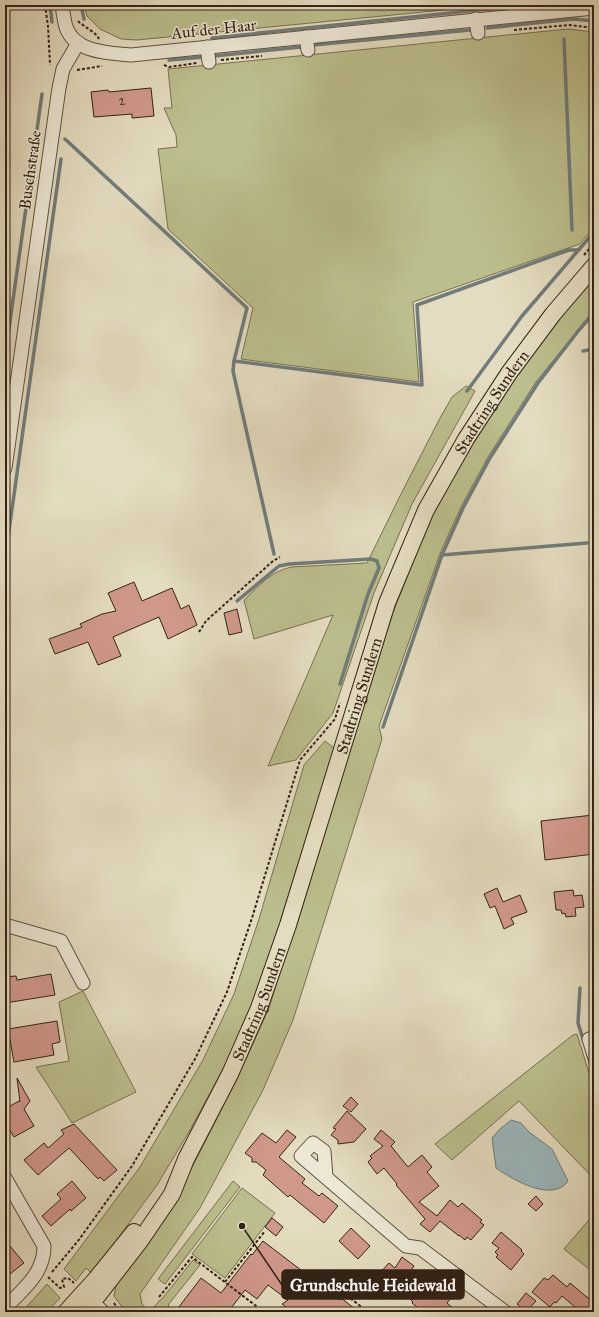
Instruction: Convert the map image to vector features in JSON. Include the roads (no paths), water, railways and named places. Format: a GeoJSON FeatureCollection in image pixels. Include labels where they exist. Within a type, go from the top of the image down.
{"type":"FeatureCollection","features":[{"type":"Feature","properties":{"kind":"main road","name":"Stadtring Sundern"},"geometry":{"type":"LineString","coordinates":[[82,1305],[140,1241],[172,1194],[186,1159],[230,1074],[259,1008],[288,925],[387,603],[426,510],[466,439],[509,373],[553,314],[587,263]]}},
{"type":"Feature","properties":{"kind":"street"},"geometry":{"type":"LineString","coordinates":[[62,5],[66,28],[78,43]]}},
{"type":"Feature","properties":{"kind":"street","name":"Auf der Haar"},"geometry":{"type":"LineString","coordinates":[[78,43],[90,49],[131,55],[594,8]]}},
{"type":"Feature","properties":{"kind":"street"},"geometry":{"type":"LineString","coordinates":[[476,19],[478,33]]}},
{"type":"Feature","properties":{"kind":"street"},"geometry":{"type":"LineString","coordinates":[[306,37],[308,50]]}},
{"type":"Feature","properties":{"kind":"street","name":"Buschstraße"},"geometry":{"type":"LineString","coordinates":[[5,468],[59,88],[63,69],[78,43]]}},
{"type":"Feature","properties":{"kind":"street"},"geometry":{"type":"LineString","coordinates":[[206,47],[208,62]]}},
{"type":"Feature","properties":{"kind":"street"},"geometry":{"type":"LineString","coordinates":[[5,924],[61,941],[83,983]]}},
{"type":"Feature","properties":{"kind":"street"},"geometry":{"type":"LineString","coordinates":[[589,1039],[594,1055]]}},
{"type":"Feature","properties":{"kind":"street"},"geometry":{"type":"LineString","coordinates":[[326,1177],[406,1246],[420,1248],[505,1312]]}},
{"type":"Feature","properties":{"kind":"street"},"geometry":{"type":"LineString","coordinates":[[5,1178],[44,1246],[44,1273],[33,1278],[5,1308]]}},
{"type":"Feature","properties":{"kind":"water"},"geometry":{"type":"Polygon","coordinates":[[[511,1120],[521,1123],[529,1132],[552,1149],[568,1181],[561,1187],[553,1190],[543,1190],[522,1183],[496,1168],[492,1138],[511,1120]]]}},
{"type":"Feature","properties":{"kind":"waterway"},"geometry":{"type":"LineString","coordinates":[[50,5],[52,22]]}},
{"type":"Feature","properties":{"kind":"waterway"},"geometry":{"type":"LineString","coordinates":[[81,5],[84,19]]}},
{"type":"Feature","properties":{"kind":"waterway"},"geometry":{"type":"LineString","coordinates":[[212,38],[527,5]]}},
{"type":"Feature","properties":{"kind":"waterway"},"geometry":{"type":"LineString","coordinates":[[487,28],[574,19],[594,21]]}},
{"type":"Feature","properties":{"kind":"waterway"},"geometry":{"type":"LineString","coordinates":[[314,45],[470,30]]}},
{"type":"Feature","properties":{"kind":"waterway"},"geometry":{"type":"LineString","coordinates":[[564,39],[572,230]]}},
{"type":"Feature","properties":{"kind":"waterway"},"geometry":{"type":"LineString","coordinates":[[214,56],[301,47]]}},
{"type":"Feature","properties":{"kind":"waterway"},"geometry":{"type":"LineString","coordinates":[[169,60],[204,57]]}},
{"type":"Feature","properties":{"kind":"waterway"},"geometry":{"type":"LineString","coordinates":[[5,357],[42,94]]}},
{"type":"Feature","properties":{"kind":"waterway"},"geometry":{"type":"LineString","coordinates":[[65,139],[247,308],[233,371],[274,554]]}},
{"type":"Feature","properties":{"kind":"waterway"},"geometry":{"type":"LineString","coordinates":[[5,559],[61,159]]}},
{"type":"Feature","properties":{"kind":"waterway"},"geometry":{"type":"LineString","coordinates":[[467,391],[522,316],[594,232]]}},
{"type":"Feature","properties":{"kind":"waterway"},"geometry":{"type":"LineString","coordinates":[[234,361],[422,385],[417,305],[569,250],[579,250]]}},
{"type":"Feature","properties":{"kind":"waterway"},"geometry":{"type":"LineString","coordinates":[[383,727],[442,555],[463,508],[490,458],[538,383],[594,313]]}},
{"type":"Feature","properties":{"kind":"waterway"},"geometry":{"type":"LineString","coordinates":[[583,351],[594,349]]}},
{"type":"Feature","properties":{"kind":"waterway"},"geometry":{"type":"LineString","coordinates":[[442,555],[587,543]]}},
{"type":"Feature","properties":{"kind":"waterway"},"geometry":{"type":"LineString","coordinates":[[237,601],[279,566],[289,564],[371,559],[377,561],[379,568],[368,594],[340,684]]}},
{"type":"Feature","properties":{"kind":"waterway"},"geometry":{"type":"LineString","coordinates":[[580,988],[578,1023],[584,1042]]}},
{"type":"Feature","properties":{"kind":"waterway"},"geometry":{"type":"LineString","coordinates":[[588,1055],[594,1075]]}},
{"type":"Feature","properties":{"kind":"place","name":"Grundschule Heidewald"},"geometry":{"type":"Point","coordinates":[242,1226]}}]}
